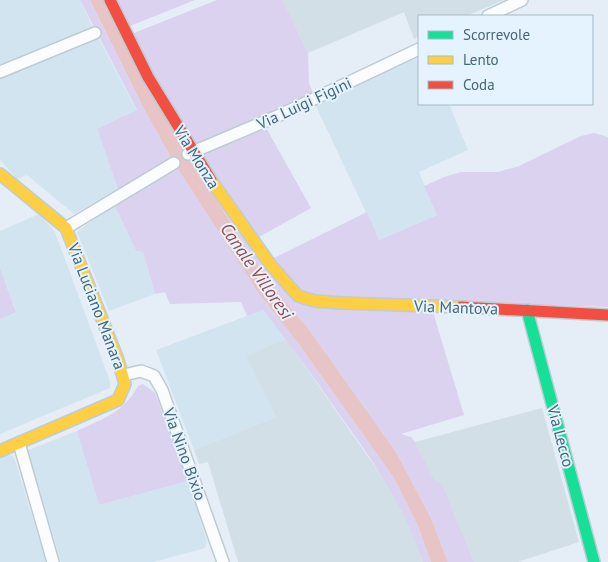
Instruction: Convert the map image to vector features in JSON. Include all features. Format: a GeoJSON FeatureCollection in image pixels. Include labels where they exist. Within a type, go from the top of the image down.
{"type":"FeatureCollection","features":[{"type":"Feature","properties":{"kind":"street","name":"Via Monza"},"geometry":{"type":"LineString","coordinates":[[110,0],[159,97],[191,153],[270,264],[289,288],[305,299]]}},
{"type":"Feature","properties":{"kind":"street"},"geometry":{"type":"LineString","coordinates":[[490,15],[522,0]]}},
{"type":"Feature","properties":{"kind":"street"},"geometry":{"type":"LineString","coordinates":[[0,72],[95,33]]}},
{"type":"Feature","properties":{"kind":"street","name":"Via Luigi Figini"},"geometry":{"type":"LineString","coordinates":[[191,153],[280,115],[418,49]]}},
{"type":"Feature","properties":{"kind":"street"},"geometry":{"type":"LineString","coordinates":[[66,228],[174,163]]}},
{"type":"Feature","properties":{"kind":"street","name":"Via Luciano Manara"},"geometry":{"type":"LineString","coordinates":[[0,174],[66,228],[124,375],[125,384],[118,400],[0,450]]}},
{"type":"Feature","properties":{"kind":"street","name":"Via Mantova"},"geometry":{"type":"LineString","coordinates":[[305,299],[380,306],[446,306],[608,315]]}},
{"type":"Feature","properties":{"kind":"street","name":"Via Lecco"},"geometry":{"type":"LineString","coordinates":[[527,310],[594,562]]}},
{"type":"Feature","properties":{"kind":"street","name":"Via Nino Bixio"},"geometry":{"type":"LineString","coordinates":[[124,375],[141,372],[154,376],[162,390],[222,562]]}},
{"type":"Feature","properties":{"kind":"street"},"geometry":{"type":"LineString","coordinates":[[19,443],[53,562]]}},
{"type":"Feature","properties":{"kind":"shaded area"},"geometry":{"type":"Polygon","coordinates":[[[0,0],[80,0],[94,30],[0,68],[0,0]]]}},
{"type":"Feature","properties":{"kind":"shaded area"},"geometry":{"type":"Polygon","coordinates":[[[80,0],[90,0],[143,107],[174,163],[259,294],[298,343],[394,478],[418,526],[431,562],[423,562],[407,522],[387,485],[364,449],[263,310],[247,316],[241,302],[170,304],[165,292],[155,294],[143,252],[136,251],[114,204],[171,170],[164,162],[118,189],[97,129],[137,110],[80,0]]]}},
{"type":"Feature","properties":{"kind":"shaded area"},"geometry":{"type":"Polygon","coordinates":[[[106,0],[195,0],[130,26],[134,33],[217,0],[283,0],[308,53],[309,83],[314,96],[264,124],[311,208],[259,237],[274,258],[367,212],[379,240],[437,215],[424,186],[444,177],[461,172],[498,172],[519,166],[581,136],[594,133],[608,137],[608,307],[404,300],[433,312],[464,415],[401,434],[411,437],[435,481],[442,484],[474,562],[448,562],[431,518],[396,452],[310,331],[270,283],[242,241],[182,144],[106,0]]]}},
{"type":"Feature","properties":{"kind":"shaded area"},"geometry":{"type":"Polygon","coordinates":[[[283,0],[504,0],[468,15],[418,15],[418,37],[414,39],[404,12],[308,53],[283,0]]]}},
{"type":"Feature","properties":{"kind":"shaded area"},"geometry":{"type":"Polygon","coordinates":[[[97,35],[137,111],[97,129],[118,189],[74,214],[27,175],[17,179],[0,160],[0,76],[97,35]]]}},
{"type":"Feature","properties":{"kind":"shaded area"},"geometry":{"type":"Polygon","coordinates":[[[418,57],[418,105],[449,105],[468,150],[419,172],[437,215],[379,240],[314,102],[418,57]]]}},
{"type":"Feature","properties":{"kind":"shaded area"},"geometry":{"type":"Polygon","coordinates":[[[114,204],[136,251],[143,252],[155,294],[109,311],[77,232],[114,204]]]}},
{"type":"Feature","properties":{"kind":"shaded area"},"geometry":{"type":"Polygon","coordinates":[[[39,214],[55,232],[110,381],[110,388],[0,434],[0,319],[16,311],[0,268],[0,231],[39,214]]]}},
{"type":"Feature","properties":{"kind":"shaded area"},"geometry":{"type":"Polygon","coordinates":[[[0,268],[16,312],[0,319],[0,268]]]}},
{"type":"Feature","properties":{"kind":"shaded area"},"geometry":{"type":"Polygon","coordinates":[[[263,310],[286,339],[247,356],[276,417],[194,450],[156,350],[263,310]]]}},
{"type":"Feature","properties":{"kind":"shaded area"},"geometry":{"type":"Polygon","coordinates":[[[286,339],[394,494],[414,533],[423,562],[238,562],[208,462],[199,464],[194,450],[276,417],[246,356],[286,339]]]}},
{"type":"Feature","properties":{"kind":"shaded area"},"geometry":{"type":"Polygon","coordinates":[[[143,384],[155,393],[188,481],[99,505],[77,431],[112,414],[126,403],[138,386],[143,384]]]}},
{"type":"Feature","properties":{"kind":"shaded area"},"geometry":{"type":"Polygon","coordinates":[[[542,408],[579,542],[518,562],[474,562],[442,485],[435,482],[415,442],[542,408]]]}},
{"type":"Feature","properties":{"kind":"shaded area"},"geometry":{"type":"Polygon","coordinates":[[[77,431],[99,505],[188,481],[207,541],[205,548],[154,562],[61,562],[28,450],[77,431]]]}},
{"type":"Feature","properties":{"kind":"shaded area"},"geometry":{"type":"Polygon","coordinates":[[[8,454],[14,457],[46,562],[0,562],[0,458],[8,454]]]}},
{"type":"Feature","properties":{"kind":"water","name":"Canale Villoresi"},"geometry":{"type":"Polygon","coordinates":[[[90,0],[106,0],[182,144],[242,241],[270,283],[310,331],[396,452],[431,518],[448,562],[431,562],[418,526],[394,478],[298,343],[259,294],[174,163],[143,107],[90,0]]]}},
{"type":"Feature","properties":{"kind":"traffic: fast"},"geometry":{"type":"LineString","coordinates":[[527,310],[594,562]]}},
{"type":"Feature","properties":{"kind":"traffic: slow"},"geometry":{"type":"LineString","coordinates":[[0,174],[66,228],[117,357],[125,384],[118,400],[0,451]]}},
{"type":"Feature","properties":{"kind":"traffic: slow"},"geometry":{"type":"LineString","coordinates":[[211,180],[270,264],[298,296],[315,301],[342,303],[461,307]]}},
{"type":"Feature","properties":{"kind":"traffic: jam"},"geometry":{"type":"LineString","coordinates":[[110,0],[148,77],[211,180]]}},
{"type":"Feature","properties":{"kind":"traffic: jam"},"geometry":{"type":"LineString","coordinates":[[461,307],[608,315]]}}]}
